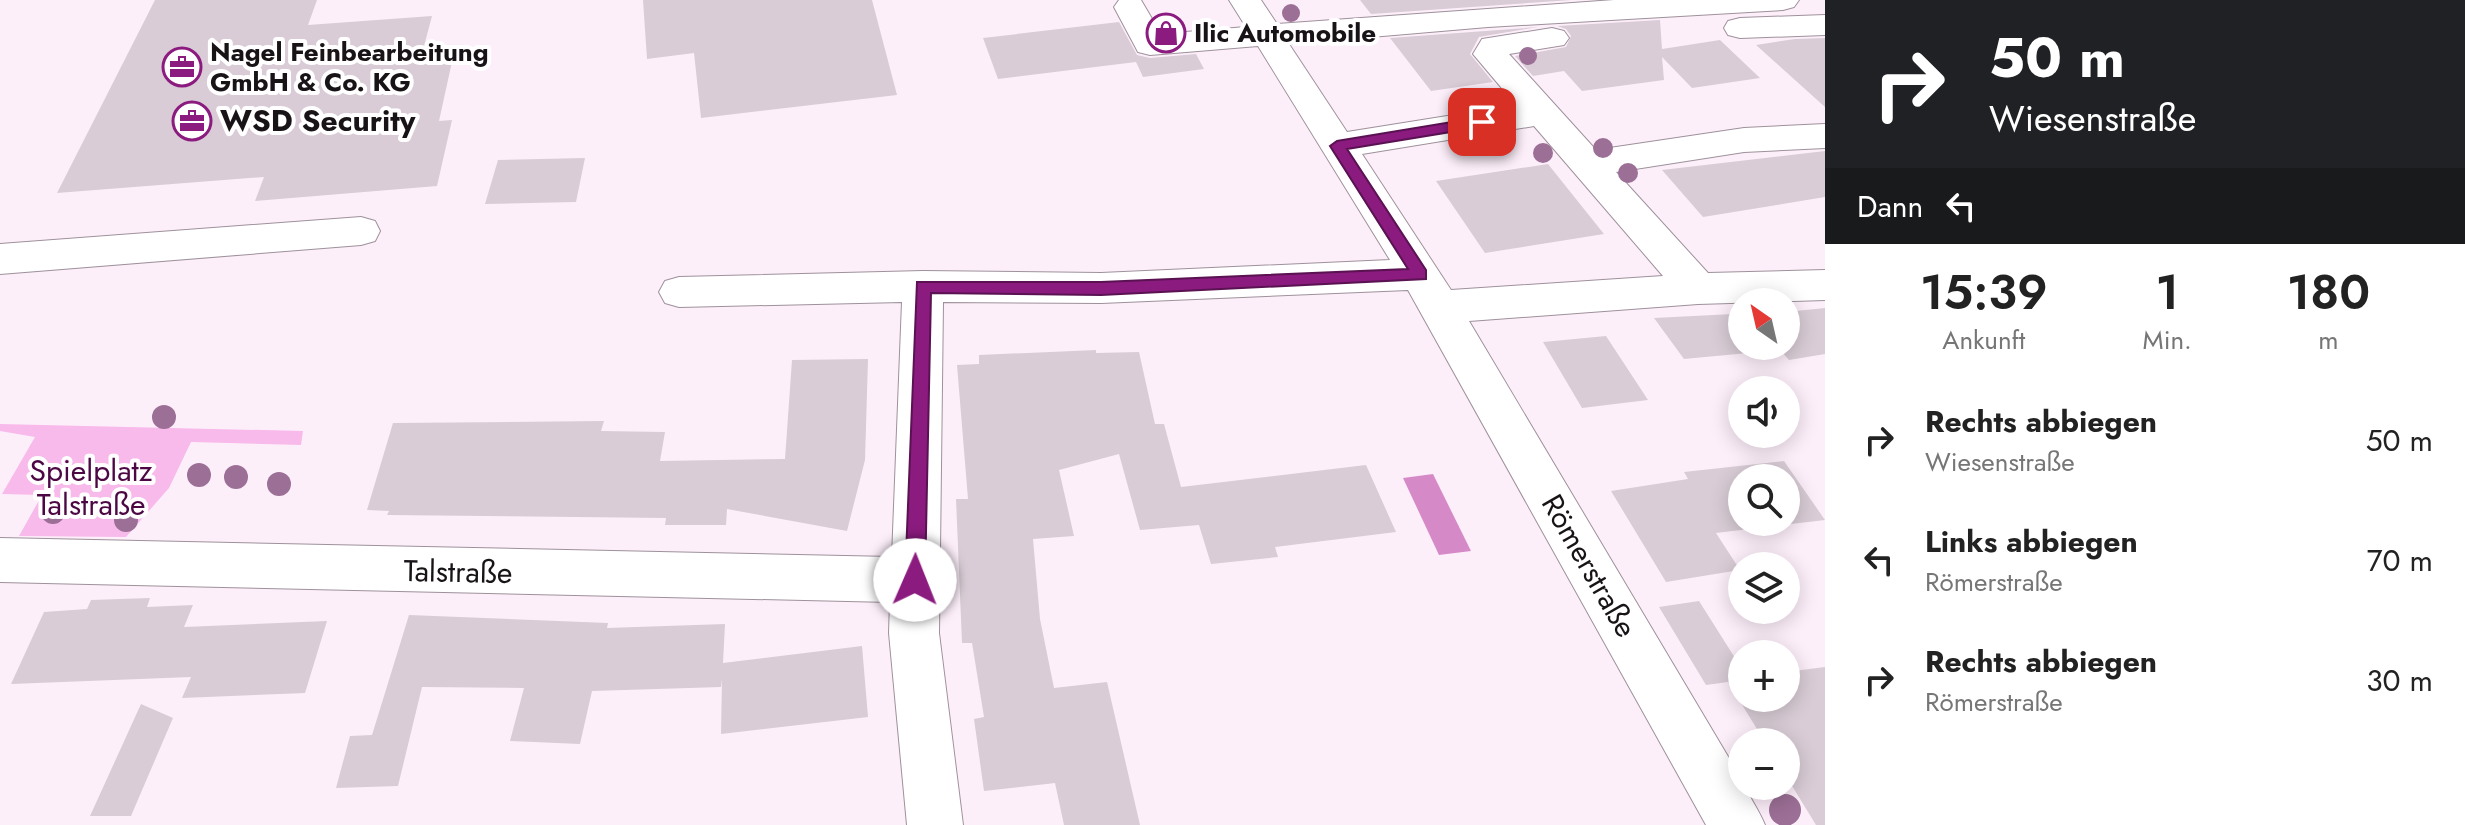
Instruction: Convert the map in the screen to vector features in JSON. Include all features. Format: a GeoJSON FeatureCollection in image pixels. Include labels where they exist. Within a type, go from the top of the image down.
{"type":"FeatureCollection","features":[{"type":"Feature","properties":{"kind":"street"},"geometry":{"type":"LineString","coordinates":[[1130,7],[1150,45],[1256,18],[1488,17],[1783,0]]}},
{"type":"Feature","properties":{"kind":"street","name":"Römerstraße"},"geometry":{"type":"LineString","coordinates":[[1256,18],[1430,290],[1737,825]]}},
{"type":"Feature","properties":{"kind":"street"},"geometry":{"type":"LineString","coordinates":[[1698,289],[1490,54],[1494,46],[1581,34],[1825,25]]}},
{"type":"Feature","properties":{"kind":"street"},"geometry":{"type":"LineString","coordinates":[[1337,146],[1540,113]]}},
{"type":"Feature","properties":{"kind":"street"},"geometry":{"type":"LineString","coordinates":[[1586,164],[1744,140],[1825,136]]}},
{"type":"Feature","properties":{"kind":"street"},"geometry":{"type":"LineString","coordinates":[[0,259],[361,231]]}},
{"type":"Feature","properties":{"kind":"street"},"geometry":{"type":"LineString","coordinates":[[679,292],[923,286],[1430,290],[1825,285]]}},
{"type":"Feature","properties":{"kind":"street"},"geometry":{"type":"LineString","coordinates":[[923,286],[914,633],[935,825]]}},
{"type":"Feature","properties":{"kind":"street","name":"Talstraße"},"geometry":{"type":"LineString","coordinates":[[0,560],[915,580]]}},
{"type":"Feature","properties":{"kind":"green space","name":"Spielplatz Talstraße"},"geometry":{"type":"Polygon","coordinates":[[[0,424],[303,431],[301,445],[191,442],[169,488],[126,537],[19,536],[42,495],[2,494],[35,437],[0,431],[0,424]]]}},
{"type":"Feature","properties":{"kind":"shaded area"},"geometry":{"type":"Polygon","coordinates":[[[1433,474],[1471,551],[1439,555],[1403,478],[1433,474]]]}},
{"type":"Feature","properties":{"kind":"building"},"geometry":{"type":"Polygon","coordinates":[[[155,0],[317,0],[308,25],[432,16],[423,50],[455,48],[439,121],[452,120],[437,186],[255,201],[264,177],[57,193],[155,0]]]}},
{"type":"Feature","properties":{"kind":"building"},"geometry":{"type":"Polygon","coordinates":[[[643,0],[872,0],[897,95],[701,118],[694,53],[647,59],[643,0]]]}},
{"type":"Feature","properties":{"kind":"building"},"geometry":{"type":"Polygon","coordinates":[[[1360,0],[1572,0],[1371,14],[1360,0]]]}},
{"type":"Feature","properties":{"kind":"building"},"geometry":{"type":"Polygon","coordinates":[[[1660,20],[1662,49],[1720,40],[1760,78],[1692,88],[1662,57],[1664,80],[1582,91],[1564,71],[1533,76],[1515,56],[1566,47],[1571,36],[1566,29],[1557,26],[1660,20]]]}},
{"type":"Feature","properties":{"kind":"building"},"geometry":{"type":"Polygon","coordinates":[[[1119,22],[1137,55],[1150,58],[1196,54],[1204,69],[1143,77],[1136,62],[998,79],[983,38],[1119,22]]]}},
{"type":"Feature","properties":{"kind":"building"},"geometry":{"type":"Polygon","coordinates":[[[1538,27],[1479,37],[1470,54],[1493,82],[1431,91],[1390,38],[1538,27]]]}},
{"type":"Feature","properties":{"kind":"building"},"geometry":{"type":"Polygon","coordinates":[[[1825,38],[1825,107],[1756,45],[1795,39],[1825,38]]]}},
{"type":"Feature","properties":{"kind":"building"},"geometry":{"type":"Polygon","coordinates":[[[1825,151],[1825,197],[1703,217],[1662,170],[1825,151]]]}},
{"type":"Feature","properties":{"kind":"building"},"geometry":{"type":"Polygon","coordinates":[[[585,158],[576,202],[485,204],[498,160],[585,158]]]}},
{"type":"Feature","properties":{"kind":"building"},"geometry":{"type":"Polygon","coordinates":[[[1548,164],[1604,234],[1485,253],[1436,181],[1548,164]]]}},
{"type":"Feature","properties":{"kind":"building"},"geometry":{"type":"Polygon","coordinates":[[[1825,308],[1825,354],[1800,358],[1800,311],[1825,308]]]}},
{"type":"Feature","properties":{"kind":"building"},"geometry":{"type":"Polygon","coordinates":[[[1728,314],[1728,355],[1684,359],[1654,318],[1728,314]]]}},
{"type":"Feature","properties":{"kind":"building"},"geometry":{"type":"Polygon","coordinates":[[[1606,336],[1648,400],[1582,408],[1543,342],[1606,336]]]}},
{"type":"Feature","properties":{"kind":"building"},"geometry":{"type":"Polygon","coordinates":[[[1096,350],[1096,353],[1139,352],[1155,424],[1164,424],[1181,487],[1366,465],[1396,532],[1275,547],[1278,557],[1211,564],[1199,525],[1140,530],[1119,454],[1059,470],[1074,536],[1033,539],[1040,619],[1054,688],[1107,682],[1140,825],[1064,825],[1055,783],[984,791],[974,719],[984,717],[972,643],[962,643],[956,499],[968,499],[957,365],[979,364],[979,355],[1096,350]]]}},
{"type":"Feature","properties":{"kind":"building"},"geometry":{"type":"Polygon","coordinates":[[[868,359],[865,460],[847,531],[727,509],[726,525],[665,525],[666,518],[387,515],[389,511],[367,510],[393,423],[604,421],[601,431],[665,432],[660,461],[785,459],[792,360],[868,359]]]}},
{"type":"Feature","properties":{"kind":"building"},"geometry":{"type":"Polygon","coordinates":[[[1784,461],[1786,464],[1757,464],[1784,461]]]}},
{"type":"Feature","properties":{"kind":"building"},"geometry":{"type":"Polygon","coordinates":[[[1728,467],[1728,532],[1716,533],[1728,552],[1728,572],[1666,582],[1611,491],[1688,479],[1684,472],[1728,467]]]}},
{"type":"Feature","properties":{"kind":"building"},"geometry":{"type":"Polygon","coordinates":[[[1800,484],[1825,520],[1800,523],[1800,484]]]}},
{"type":"Feature","properties":{"kind":"building"},"geometry":{"type":"Polygon","coordinates":[[[150,598],[147,607],[193,605],[184,627],[327,621],[305,693],[182,698],[191,677],[11,684],[44,612],[87,609],[91,600],[150,598]]]}},
{"type":"Feature","properties":{"kind":"building"},"geometry":{"type":"Polygon","coordinates":[[[1699,601],[1728,647],[1728,682],[1706,685],[1659,607],[1699,601]]]}},
{"type":"Feature","properties":{"kind":"building"},"geometry":{"type":"Polygon","coordinates":[[[409,615],[608,623],[607,628],[725,624],[723,663],[862,646],[868,717],[721,734],[722,679],[721,687],[592,691],[580,744],[510,741],[524,688],[422,687],[398,786],[336,788],[350,736],[372,735],[409,615]]]}},
{"type":"Feature","properties":{"kind":"building"},"geometry":{"type":"Polygon","coordinates":[[[1825,667],[1825,825],[1816,825],[1800,799],[1800,728],[1756,728],[1746,712],[1800,712],[1800,670],[1825,667]]]}},
{"type":"Feature","properties":{"kind":"building"},"geometry":{"type":"Polygon","coordinates":[[[141,704],[173,718],[131,816],[90,816],[141,704]]]}},
{"type":"Feature","properties":{"kind":"place","name":"Ilic Automobile"},"geometry":{"type":"Point","coordinates":[1166,33]}},
{"type":"Feature","properties":{"kind":"place","name":"Nagel Feinbearbeitung GmbH & Co. KG"},"geometry":{"type":"Point","coordinates":[182,67]}},
{"type":"Feature","properties":{"kind":"place","name":"WSD Security"},"geometry":{"type":"Point","coordinates":[192,121]}},
{"type":"Feature","properties":{"kind":"route"},"geometry":{"type":"LineString","coordinates":[[915,580],[923,286],[1101,288],[1420,274],[1337,146],[1482,122]]}}]}
